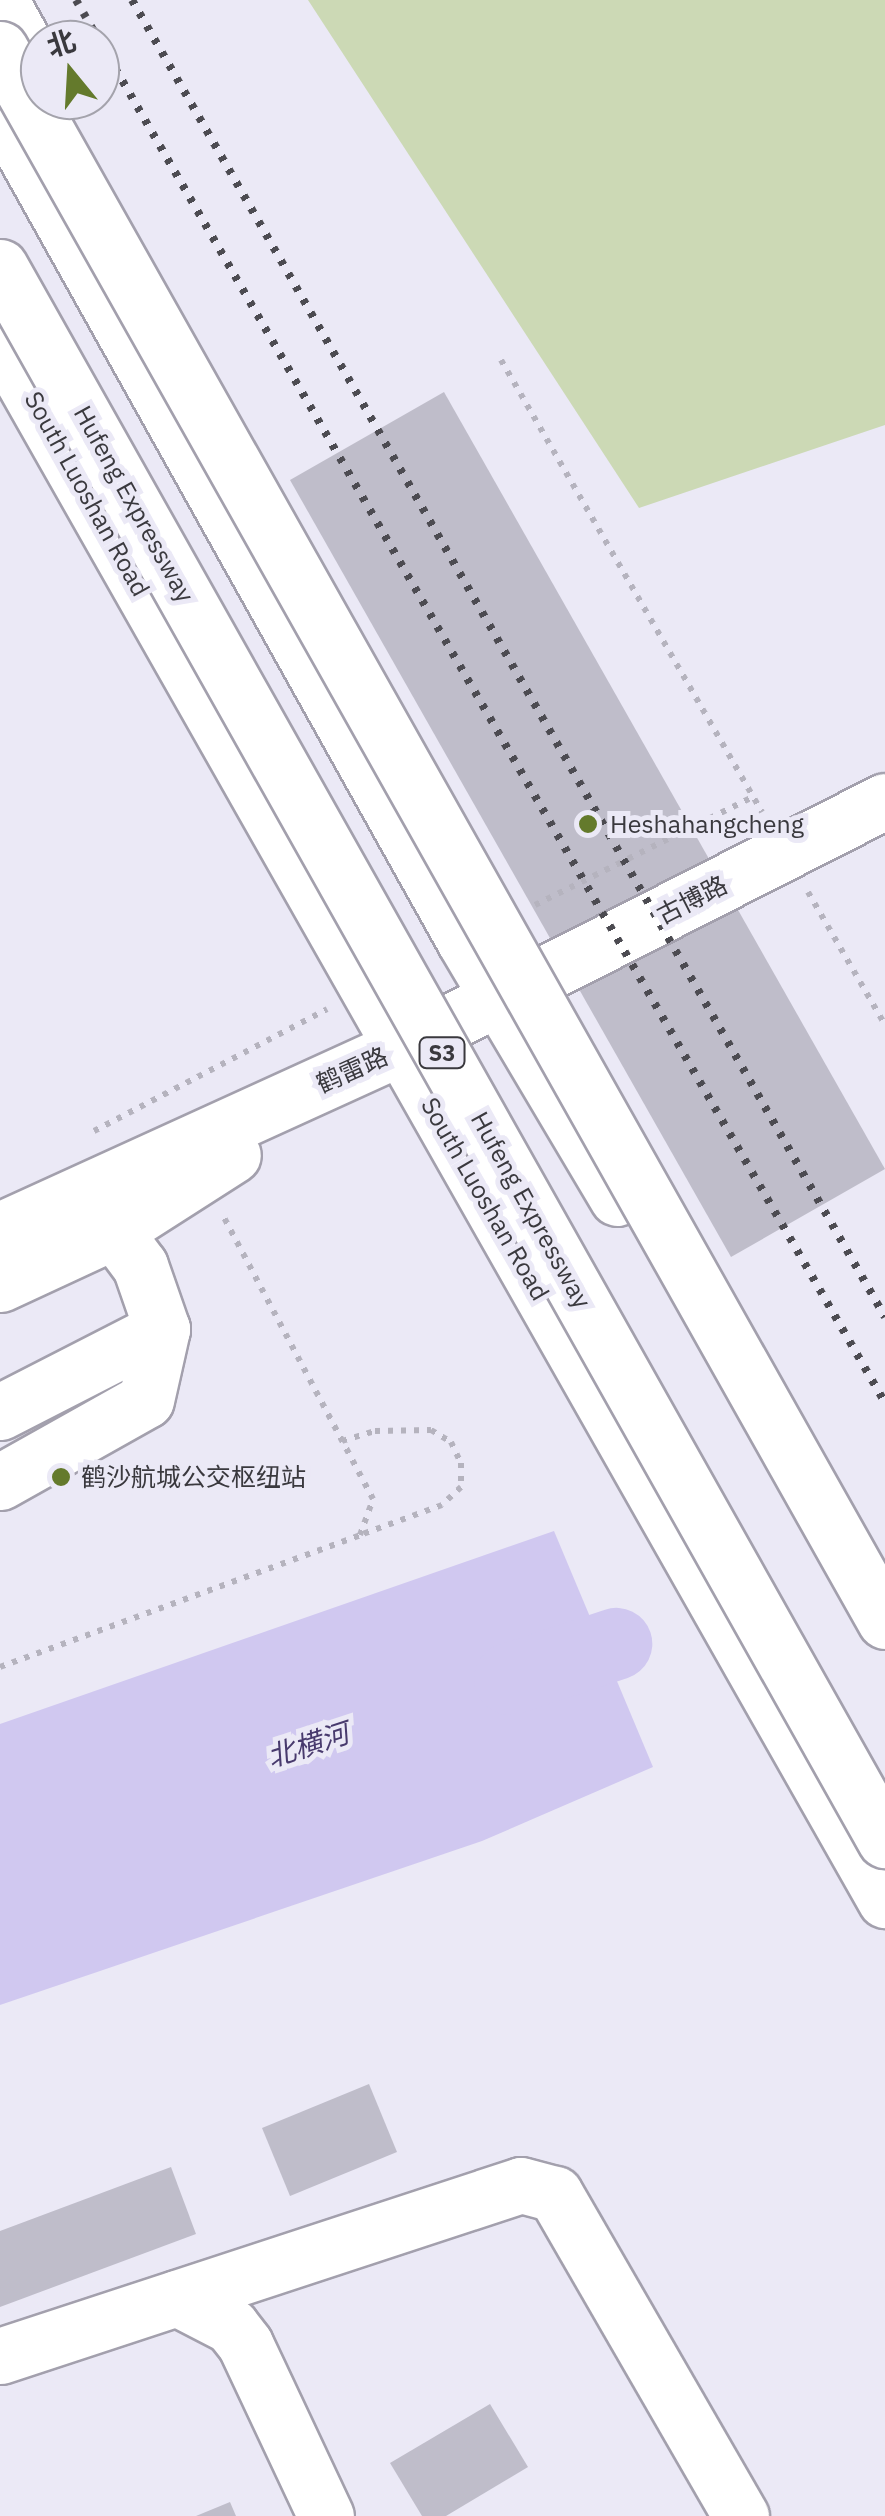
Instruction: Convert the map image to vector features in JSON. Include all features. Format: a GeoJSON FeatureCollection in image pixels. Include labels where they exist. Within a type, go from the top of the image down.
{"type":"FeatureCollection","features":[{"type":"Feature","properties":{"kind":"main road"},"geometry":{"type":"LineString","coordinates":[[0,0],[20,36]]}},
{"type":"Feature","properties":{"kind":"main road"},"geometry":{"type":"LineString","coordinates":[[0,49],[885,1621]]}},
{"type":"Feature","properties":{"kind":"main road"},"geometry":{"type":"LineString","coordinates":[[0,110],[498,998],[885,1653]]}},
{"type":"Feature","properties":{"kind":"main road"},"geometry":{"type":"LineString","coordinates":[[67,120],[193,346],[225,512]]}},
{"type":"Feature","properties":{"kind":"main road","name":"Hufeng Expressway"},"geometry":{"type":"LineString","coordinates":[[0,267],[885,1840]]}},
{"type":"Feature","properties":{"kind":"main road","name":"South Luoshan Road"},"geometry":{"type":"LineString","coordinates":[[0,340],[397,1049],[885,1900]]}},
{"type":"Feature","properties":{"kind":"main road","name":"古博路"},"geometry":{"type":"LineString","coordinates":[[397,1049],[885,801]]}},
{"type":"Feature","properties":{"kind":"main road","name":"鹤雷路"},"geometry":{"type":"LineString","coordinates":[[0,1230],[100,1212],[202,1175],[397,1049]]}},
{"type":"Feature","properties":{"kind":"main road","name":"鹤雷路"},"geometry":{"type":"LineString","coordinates":[[0,1284],[100,1212],[397,1049]]}},
{"type":"Feature","properties":{"kind":"main road"},"geometry":{"type":"LineString","coordinates":[[0,1482],[146,1400],[162,1329],[140,1266],[100,1212]]}},
{"type":"Feature","properties":{"kind":"main road"},"geometry":{"type":"LineString","coordinates":[[0,1412],[162,1329]]}},
{"type":"Feature","properties":{"kind":"main road"},"geometry":{"type":"LineString","coordinates":[[0,2356],[521,2185],[556,2194],[740,2516]]}},
{"type":"Feature","properties":{"kind":"main road"},"geometry":{"type":"LineString","coordinates":[[177,2298],[230,2326],[245,2344],[326,2516]]}},
{"type":"Feature","properties":{"kind":"path"},"geometry":{"type":"LineString","coordinates":[[501,360],[885,1025]]}},
{"type":"Feature","properties":{"kind":"path"},"geometry":{"type":"LineString","coordinates":[[202,1175],[372,1499],[360,1535]]}},
{"type":"Feature","properties":{"kind":"path"},"geometry":{"type":"LineString","coordinates":[[0,1667],[442,1505],[460,1486],[462,1463],[451,1442],[431,1430],[375,1432],[342,1441]]}},
{"type":"Feature","properties":{"kind":"green space"},"geometry":{"type":"Polygon","coordinates":[[[308,0],[885,0],[885,425],[639,508],[308,0]]]}},
{"type":"Feature","properties":{"kind":"water"},"geometry":{"type":"Polygon","coordinates":[[[554,1531],[653,1767],[482,1841],[0,2005],[0,1724],[554,1531]]]}},
{"type":"Feature","properties":{"kind":"building","name":"Heshahangcheng"},"geometry":{"type":"Polygon","coordinates":[[[444,392],[885,1169],[731,1257],[290,480],[444,392]]]}},
{"type":"Feature","properties":{"kind":"building"},"geometry":{"type":"Polygon","coordinates":[[[369,2084],[397,2152],[290,2196],[262,2128],[369,2084]]]}},
{"type":"Feature","properties":{"kind":"building"},"geometry":{"type":"Polygon","coordinates":[[[171,2167],[196,2234],[0,2307],[0,2231],[171,2167]]]}},
{"type":"Feature","properties":{"kind":"building"},"geometry":{"type":"Polygon","coordinates":[[[490,2404],[528,2467],[446,2516],[422,2516],[390,2463],[490,2404]]]}},
{"type":"Feature","properties":{"kind":"building"},"geometry":{"type":"Polygon","coordinates":[[[230,2502],[236,2516],[196,2516],[230,2502]]]}},
{"type":"Feature","properties":{"kind":"waterway","name":"北横河"},"geometry":{"type":"LineString","coordinates":[[510,1679],[616,1644]]}},
{"type":"Feature","properties":{"kind":"railway"},"geometry":{"type":"LineString","coordinates":[[76,0],[88,20]]}},
{"type":"Feature","properties":{"kind":"railway"},"geometry":{"type":"LineString","coordinates":[[132,0],[885,1317]]}},
{"type":"Feature","properties":{"kind":"railway"},"geometry":{"type":"LineString","coordinates":[[120,77],[885,1403]]}},
{"type":"Feature","properties":{"kind":"place","name":"Heshahangcheng"},"geometry":{"type":"Point","coordinates":[588,824]}},
{"type":"Feature","properties":{"kind":"place","name":"鹤沙航城公交枢纽站"},"geometry":{"type":"Point","coordinates":[61,1477]}}]}
